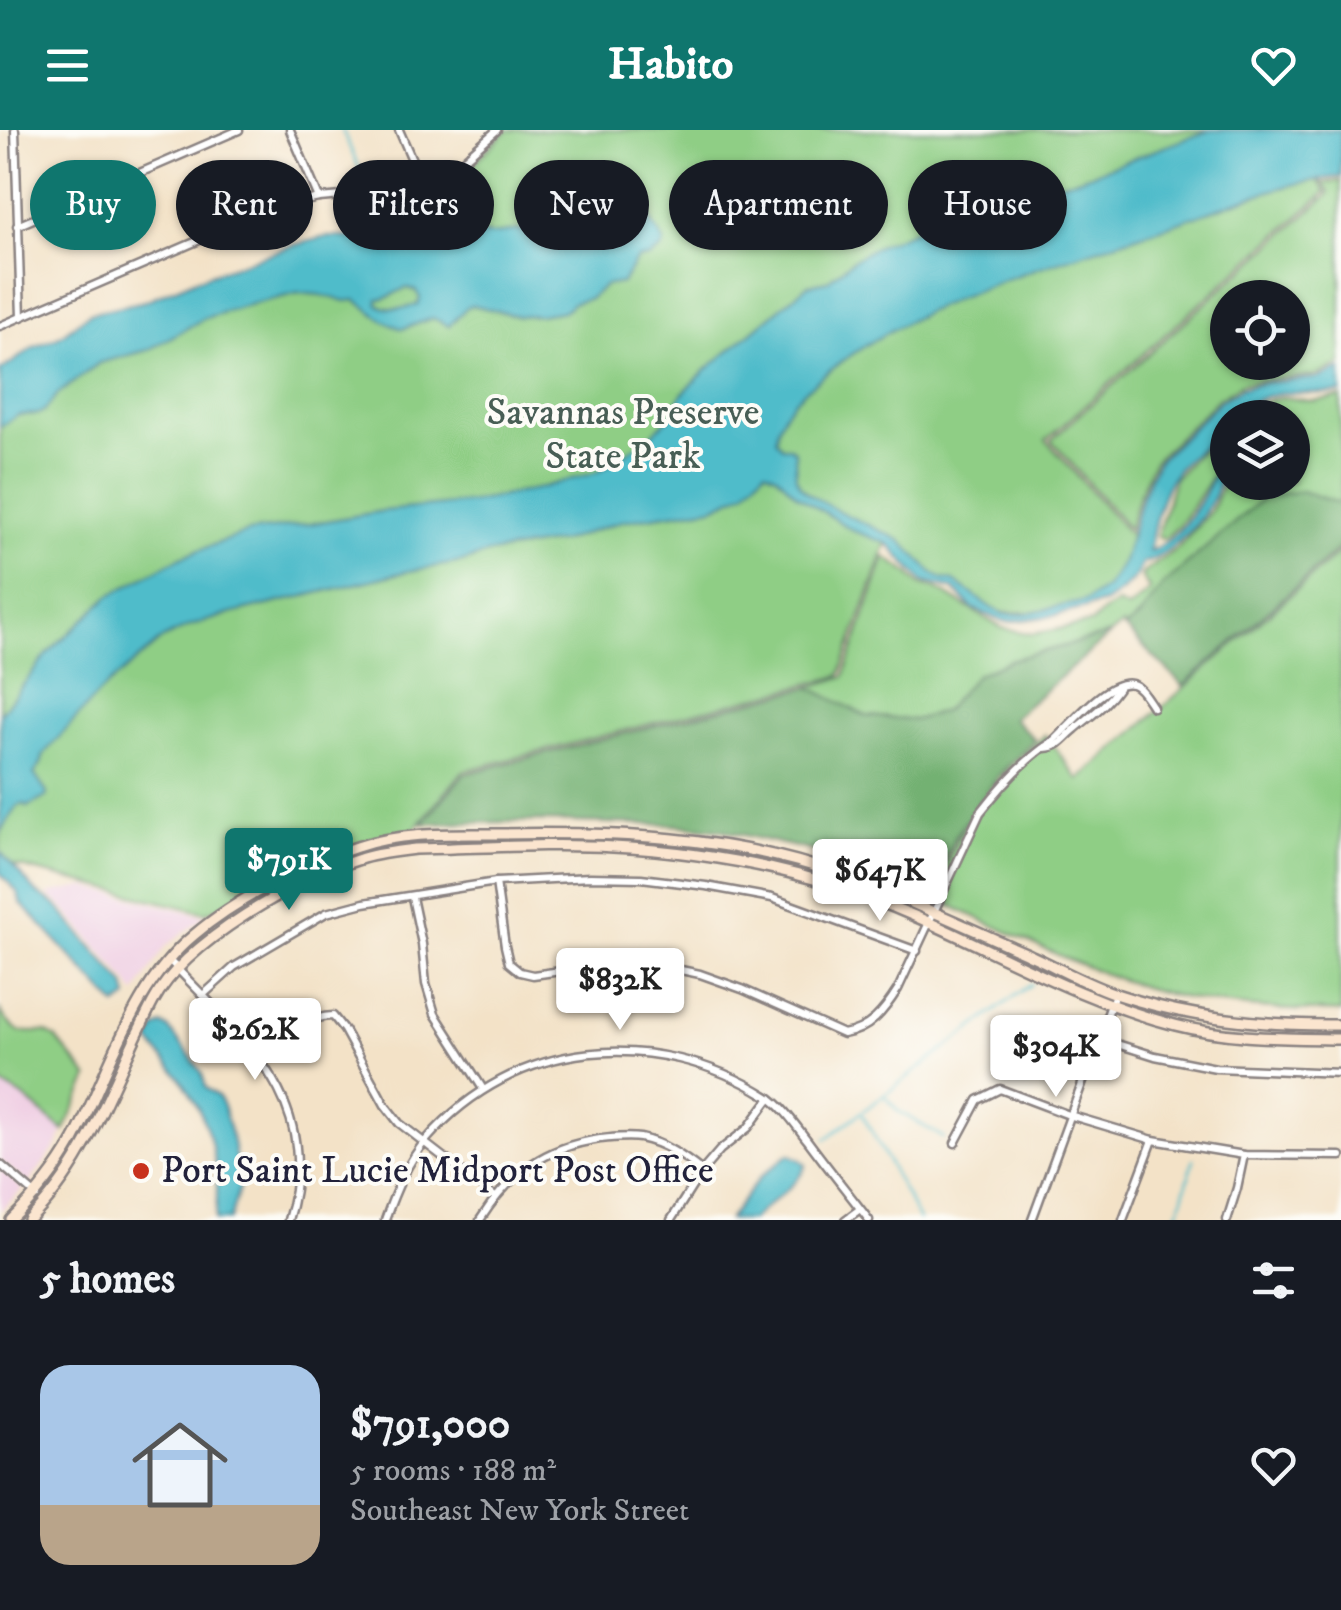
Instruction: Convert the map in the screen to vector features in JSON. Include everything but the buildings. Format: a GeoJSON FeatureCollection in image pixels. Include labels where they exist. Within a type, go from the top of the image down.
{"type":"FeatureCollection","features":[{"type":"Feature","properties":{"kind":"main road"},"geometry":{"type":"LineString","coordinates":[[11,1220],[36,1196],[74,1138],[143,996],[210,922],[318,863],[386,840],[446,834],[606,832],[758,851],[836,873],[935,912],[1112,999],[1220,1019],[1285,1026],[1341,1026]]}},
{"type":"Feature","properties":{"kind":"main road"},"geometry":{"type":"LineString","coordinates":[[29,1220],[46,1203],[85,1144],[173,964],[295,888],[362,858],[388,852],[609,846],[691,853],[760,866],[839,887],[1176,1025],[1223,1034],[1341,1039]]}},
{"type":"Feature","properties":{"kind":"street"},"geometry":{"type":"LineString","coordinates":[[20,317],[15,132],[26,130]]}},
{"type":"Feature","properties":{"kind":"street"},"geometry":{"type":"LineString","coordinates":[[18,226],[239,130]]}},
{"type":"Feature","properties":{"kind":"street"},"geometry":{"type":"LineString","coordinates":[[290,130],[319,198]]}},
{"type":"Feature","properties":{"kind":"street"},"geometry":{"type":"LineString","coordinates":[[399,130],[412,160]]}},
{"type":"Feature","properties":{"kind":"street"},"geometry":{"type":"LineString","coordinates":[[462,160],[494,131]]}},
{"type":"Feature","properties":{"kind":"street"},"geometry":{"type":"LineString","coordinates":[[0,326],[274,208],[333,197]]}},
{"type":"Feature","properties":{"kind":"street"},"geometry":{"type":"LineString","coordinates":[[496,882],[504,946],[509,963],[520,972],[533,975],[609,964],[652,964],[700,974],[742,989],[842,1034],[858,1032],[886,1008],[917,951],[980,813],[995,793],[1108,690],[1130,683],[1153,707]]}},
{"type":"Feature","properties":{"kind":"street"},"geometry":{"type":"LineString","coordinates":[[1044,748],[1056,746],[1092,718],[1118,686]]}},
{"type":"Feature","properties":{"kind":"street"},"geometry":{"type":"LineString","coordinates":[[1085,709],[1092,718]]}},
{"type":"Feature","properties":{"kind":"street"},"geometry":{"type":"LineString","coordinates":[[203,995],[234,966],[326,914],[364,903],[496,882],[590,876],[641,878],[772,898],[917,951]]}},
{"type":"Feature","properties":{"kind":"street"},"geometry":{"type":"LineString","coordinates":[[412,897],[426,984],[435,1014],[482,1089]]}},
{"type":"Feature","properties":{"kind":"street"},"geometry":{"type":"LineString","coordinates":[[173,964],[259,1057],[277,1084],[292,1120],[298,1156],[295,1197],[288,1220]]}},
{"type":"Feature","properties":{"kind":"street"},"geometry":{"type":"LineString","coordinates":[[1032,1220],[1112,999]]}},
{"type":"Feature","properties":{"kind":"street"},"geometry":{"type":"LineString","coordinates":[[259,1057],[302,1024],[318,1016],[332,1016],[399,1123],[495,1197]]}},
{"type":"Feature","properties":{"kind":"street"},"geometry":{"type":"LineString","coordinates":[[1098,1038],[1155,1056],[1216,1068],[1341,1073]]}},
{"type":"Feature","properties":{"kind":"street"},"geometry":{"type":"LineString","coordinates":[[385,1220],[397,1186],[424,1142],[459,1106],[482,1089],[523,1070],[565,1055],[604,1051],[653,1053],[690,1063],[770,1098],[869,1220]]}},
{"type":"Feature","properties":{"kind":"street"},"geometry":{"type":"LineString","coordinates":[[955,1143],[978,1100],[1000,1089],[1153,1140],[1244,1155],[1341,1156]]}},
{"type":"Feature","properties":{"kind":"street"},"geometry":{"type":"LineString","coordinates":[[672,1220],[702,1171],[720,1150],[748,1128],[770,1098]]}},
{"type":"Feature","properties":{"kind":"street"},"geometry":{"type":"LineString","coordinates":[[480,1220],[510,1180],[548,1154],[577,1142],[637,1137],[661,1144],[702,1171]]}},
{"type":"Feature","properties":{"kind":"street"},"geometry":{"type":"LineString","coordinates":[[1123,1220],[1153,1140]]}},
{"type":"Feature","properties":{"kind":"street"},"geometry":{"type":"LineString","coordinates":[[1227,1220],[1244,1155]]}},
{"type":"Feature","properties":{"kind":"street"},"geometry":{"type":"LineString","coordinates":[[0,1164],[46,1203]]}},
{"type":"Feature","properties":{"kind":"street"},"geometry":{"type":"LineString","coordinates":[[845,1220],[860,1208]]}},
{"type":"Feature","properties":{"kind":"shaded area"},"geometry":{"type":"Polygon","coordinates":[[[85,887],[205,916],[166,946],[135,994],[47,894],[85,887]]]}},
{"type":"Feature","properties":{"kind":"shaded area"},"geometry":{"type":"Polygon","coordinates":[[[0,1083],[64,1131],[28,1184],[0,1160],[0,1083]]]}},
{"type":"Feature","properties":{"kind":"shaded area"},"geometry":{"type":"Polygon","coordinates":[[[0,1169],[23,1189],[0,1211],[0,1169]]]}},
{"type":"Feature","properties":{"kind":"green space"},"geometry":{"type":"Polygon","coordinates":[[[501,130],[503,130],[473,160],[469,160],[501,130]]]}},
{"type":"Feature","properties":{"kind":"green space","name":"Savannas Preserve State Park"},"geometry":{"type":"Polygon","coordinates":[[[508,130],[1283,130],[1326,192],[1227,280],[1210,280],[1210,295],[1046,440],[1138,544],[1098,599],[1033,612],[991,613],[928,573],[888,540],[840,676],[463,771],[412,832],[362,842],[206,913],[0,862],[0,393],[27,376],[403,253],[402,250],[494,250],[494,160],[476,160],[508,130]]]}},
{"type":"Feature","properties":{"kind":"green space"},"geometry":{"type":"Polygon","coordinates":[[[1341,181],[1341,365],[1310,376],[1310,280],[1232,280],[1329,191],[1323,183],[1341,181]]]}},
{"type":"Feature","properties":{"kind":"green space"},"geometry":{"type":"Polygon","coordinates":[[[1210,299],[1210,380],[1263,380],[1242,384],[1217,400],[1210,400],[1210,407],[1154,461],[1129,529],[1051,440],[1210,299]]]}},
{"type":"Feature","properties":{"kind":"green space"},"geometry":{"type":"Polygon","coordinates":[[[1341,397],[1341,504],[1310,494],[1310,401],[1341,397]]]}},
{"type":"Feature","properties":{"kind":"green space"},"geometry":{"type":"Polygon","coordinates":[[[1210,443],[1210,479],[1192,508],[1164,539],[1157,536],[1174,479],[1210,443]]]}},
{"type":"Feature","properties":{"kind":"green space"},"geometry":{"type":"Polygon","coordinates":[[[1310,494],[1341,504],[1341,547],[1183,686],[1125,628],[1139,617],[1164,584],[1261,500],[1310,500],[1310,494]]]}},
{"type":"Feature","properties":{"kind":"green space"},"geometry":{"type":"Polygon","coordinates":[[[1216,500],[1288,500],[1164,584],[1139,617],[1125,628],[1122,625],[1111,634],[1010,660],[976,675],[944,711],[915,720],[866,716],[809,687],[844,677],[885,557],[921,585],[937,589],[1002,628],[1033,634],[1092,623],[1118,604],[1128,609],[1150,590],[1142,574],[1180,546],[1216,500]]]}},
{"type":"Feature","properties":{"kind":"green space"},"geometry":{"type":"Polygon","coordinates":[[[1341,551],[1341,1012],[1232,1005],[1161,992],[1094,970],[932,897],[958,838],[1003,776],[1045,735],[1079,780],[1341,551]]]}},
{"type":"Feature","properties":{"kind":"green space"},"geometry":{"type":"Polygon","coordinates":[[[1111,634],[1013,718],[1035,740],[1000,774],[955,837],[928,897],[813,851],[722,830],[544,821],[422,824],[464,774],[809,687],[866,716],[915,720],[944,711],[976,675],[1010,660],[1111,634]]]}},
{"type":"Feature","properties":{"kind":"green space"},"geometry":{"type":"Polygon","coordinates":[[[0,1010],[19,1032],[45,1032],[56,1038],[89,1078],[64,1131],[0,1083],[0,1010]]]}},
{"type":"Feature","properties":{"kind":"water"},"geometry":{"type":"Polygon","coordinates":[[[1210,130],[1341,130],[1341,177],[1248,198],[984,287],[942,305],[861,348],[824,375],[793,402],[781,419],[776,439],[782,447],[795,451],[796,478],[810,495],[900,540],[933,573],[954,581],[990,607],[1004,614],[1022,614],[1086,601],[1107,587],[1123,562],[1142,496],[1157,462],[1210,411],[1210,440],[1170,481],[1159,506],[1149,551],[1179,531],[1210,482],[1212,500],[1181,540],[1143,563],[1134,579],[1105,603],[1057,615],[999,620],[972,608],[953,589],[923,582],[887,543],[854,531],[765,470],[745,492],[714,507],[622,521],[563,541],[409,571],[190,626],[161,640],[101,691],[44,754],[34,774],[46,797],[27,807],[17,806],[0,832],[0,714],[49,652],[109,596],[181,557],[248,532],[473,502],[598,472],[648,438],[670,417],[682,394],[706,370],[808,285],[827,281],[870,250],[888,250],[888,241],[908,233],[908,250],[1067,250],[1067,181],[1210,130]]]}},
{"type":"Feature","properties":{"kind":"water"},"geometry":{"type":"Polygon","coordinates":[[[649,219],[664,242],[662,249],[648,258],[637,259],[622,283],[604,286],[564,311],[539,315],[518,316],[472,305],[449,326],[433,318],[402,329],[356,300],[320,295],[299,293],[240,307],[205,318],[148,350],[99,363],[58,394],[45,410],[18,415],[0,427],[0,371],[34,347],[60,336],[90,313],[145,301],[280,250],[313,250],[313,240],[326,237],[333,237],[333,250],[494,250],[494,235],[514,231],[514,250],[649,250],[649,219]],[[408,288],[378,299],[378,304],[403,308],[418,304],[420,298],[408,288]]]}},
{"type":"Feature","properties":{"kind":"water"},"geometry":{"type":"Polygon","coordinates":[[[1341,369],[1341,393],[1281,393],[1222,400],[1242,388],[1310,380],[1341,369]]]}},
{"type":"Feature","properties":{"kind":"water"},"geometry":{"type":"Polygon","coordinates":[[[0,851],[37,893],[55,904],[125,985],[128,998],[117,1006],[21,903],[17,892],[0,873],[0,851]]]}},
{"type":"Feature","properties":{"kind":"water"},"geometry":{"type":"Polygon","coordinates":[[[162,1025],[186,1050],[202,1073],[206,1088],[218,1096],[223,1106],[240,1185],[230,1220],[215,1220],[215,1163],[198,1108],[150,1040],[162,1025]]]}},
{"type":"Feature","properties":{"kind":"water"},"geometry":{"type":"Polygon","coordinates":[[[789,1154],[806,1165],[796,1181],[752,1220],[728,1220],[760,1177],[789,1154]]]}},
{"type":"Feature","properties":{"kind":"waterway"},"geometry":{"type":"LineString","coordinates":[[342,130],[356,160]]}},
{"type":"Feature","properties":{"kind":"waterway"},"geometry":{"type":"LineString","coordinates":[[826,1139],[1031,984]]}},
{"type":"Feature","properties":{"kind":"waterway"},"geometry":{"type":"LineString","coordinates":[[885,1096],[898,1111],[944,1138]]}},
{"type":"Feature","properties":{"kind":"waterway"},"geometry":{"type":"LineString","coordinates":[[863,1115],[919,1220]]}},
{"type":"Feature","properties":{"kind":"waterway"},"geometry":{"type":"LineString","coordinates":[[1176,1220],[1194,1159]]}},
{"type":"Feature","properties":{"kind":"place","name":"Port Saint Lucie Midport Post Office"},"geometry":{"type":"Point","coordinates":[141,1171]}}]}
